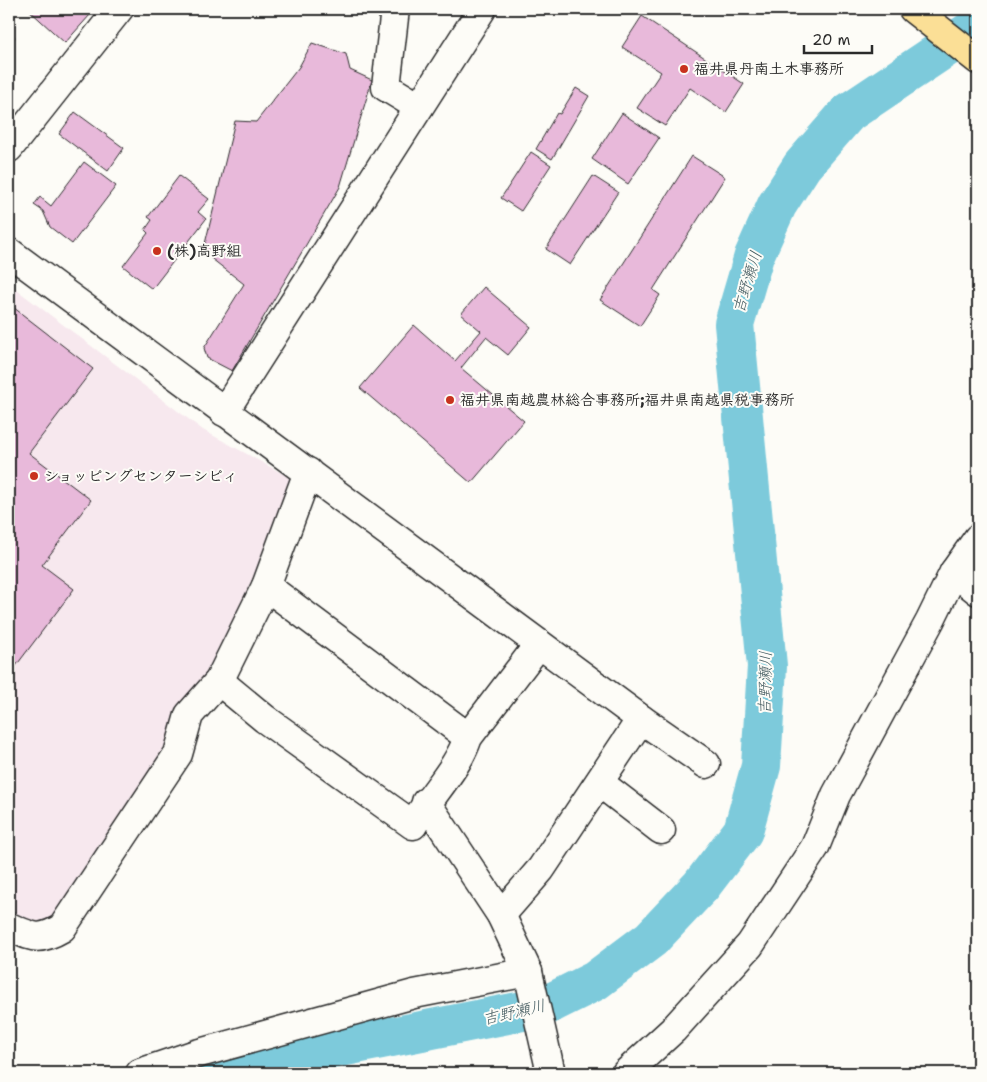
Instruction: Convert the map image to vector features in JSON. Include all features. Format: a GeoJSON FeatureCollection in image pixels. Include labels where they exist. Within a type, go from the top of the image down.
{"type":"FeatureCollection","features":[{"type":"Feature","properties":{"kind":"main road"},"geometry":{"type":"LineString","coordinates":[[914,10],[978,60]]}},
{"type":"Feature","properties":{"kind":"street"},"geometry":{"type":"LineString","coordinates":[[9,148],[119,9]]}},
{"type":"Feature","properties":{"kind":"street"},"geometry":{"type":"LineString","coordinates":[[395,9],[386,86],[419,107]]}},
{"type":"Feature","properties":{"kind":"street"},"geometry":{"type":"LineString","coordinates":[[224,412],[482,9]]}},
{"type":"Feature","properties":{"kind":"street"},"geometry":{"type":"LineString","coordinates":[[9,252],[641,719],[706,764]]}},
{"type":"Feature","properties":{"kind":"street"},"geometry":{"type":"LineString","coordinates":[[9,927],[36,938],[47,937],[62,928],[178,754],[190,715],[219,681],[266,586],[308,472]]}},
{"type":"Feature","properties":{"kind":"street"},"geometry":{"type":"LineString","coordinates":[[626,1073],[673,1030],[750,945],[809,855],[836,795],[954,572],[978,538]]}},
{"type":"Feature","properties":{"kind":"street"},"geometry":{"type":"LineString","coordinates":[[954,572],[978,591]]}},
{"type":"Feature","properties":{"kind":"street"},"geometry":{"type":"LineString","coordinates":[[266,586],[468,737]]}},
{"type":"Feature","properties":{"kind":"street"},"geometry":{"type":"LineString","coordinates":[[219,681],[265,719],[413,825],[426,802],[462,754],[468,737],[539,644]]}},
{"type":"Feature","properties":{"kind":"street"},"geometry":{"type":"LineString","coordinates":[[501,916],[541,869],[641,719]]}},
{"type":"Feature","properties":{"kind":"street"},"geometry":{"type":"LineString","coordinates":[[600,783],[661,830]]}},
{"type":"Feature","properties":{"kind":"street"},"geometry":{"type":"LineString","coordinates":[[426,802],[501,916],[528,972],[550,1071]]}},
{"type":"Feature","properties":{"kind":"street"},"geometry":{"type":"LineString","coordinates":[[140,1073],[196,1054],[414,994],[528,972]]}},
{"type":"Feature","properties":{"kind":"shaded area"},"geometry":{"type":"Polygon","coordinates":[[[9,284],[203,430],[296,481],[222,660],[176,748],[51,926],[9,917],[9,284]]]}},
{"type":"Feature","properties":{"kind":"building"},"geometry":{"type":"Polygon","coordinates":[[[28,9],[83,9],[90,15],[65,43],[28,9]]]}},
{"type":"Feature","properties":{"kind":"building"},"geometry":{"type":"Polygon","coordinates":[[[642,16],[744,84],[726,112],[690,88],[665,126],[637,108],[661,72],[622,47],[642,16]]]}},
{"type":"Feature","properties":{"kind":"building"},"geometry":{"type":"Polygon","coordinates":[[[9,31],[15,37],[9,45],[9,31]]]}},
{"type":"Feature","properties":{"kind":"building"},"geometry":{"type":"Polygon","coordinates":[[[312,43],[346,54],[350,70],[372,80],[340,187],[232,371],[207,358],[204,348],[244,284],[203,252],[235,121],[256,122],[299,67],[312,43]]]}},
{"type":"Feature","properties":{"kind":"building"},"geometry":{"type":"Polygon","coordinates":[[[576,88],[589,96],[552,159],[536,149],[557,113],[560,114],[576,88]]]}},
{"type":"Feature","properties":{"kind":"building"},"geometry":{"type":"Polygon","coordinates":[[[75,112],[124,148],[108,171],[59,134],[75,112]]]}},
{"type":"Feature","properties":{"kind":"building"},"geometry":{"type":"Polygon","coordinates":[[[622,113],[659,138],[628,184],[592,159],[622,113]]]}},
{"type":"Feature","properties":{"kind":"building"},"geometry":{"type":"Polygon","coordinates":[[[531,152],[551,165],[521,211],[501,198],[531,152]]]}},
{"type":"Feature","properties":{"kind":"building"},"geometry":{"type":"Polygon","coordinates":[[[692,156],[725,177],[653,290],[660,295],[640,326],[600,300],[692,156]]]}},
{"type":"Feature","properties":{"kind":"building"},"geometry":{"type":"Polygon","coordinates":[[[84,162],[116,186],[72,244],[50,227],[43,211],[34,205],[40,197],[51,206],[84,162]]]}},
{"type":"Feature","properties":{"kind":"building"},"geometry":{"type":"Polygon","coordinates":[[[179,176],[209,199],[198,212],[206,219],[152,289],[123,266],[148,233],[145,230],[152,220],[148,217],[179,176]]]}},
{"type":"Feature","properties":{"kind":"building"},"geometry":{"type":"Polygon","coordinates":[[[593,176],[618,192],[570,265],[546,249],[593,176]]]}},
{"type":"Feature","properties":{"kind":"building"},"geometry":{"type":"Polygon","coordinates":[[[484,287],[531,327],[508,355],[486,337],[461,368],[524,421],[471,483],[360,388],[414,325],[455,361],[481,331],[461,314],[484,287]]]}},
{"type":"Feature","properties":{"kind":"building","name":"ショッピングセンターシピィ"},"geometry":{"type":"Polygon","coordinates":[[[9,304],[93,369],[29,453],[91,500],[42,565],[74,589],[9,675],[9,304]]]}},
{"type":"Feature","properties":{"kind":"waterway","name":"吉野瀬川"},"geometry":{"type":"LineString","coordinates":[[209,1073],[543,1007],[595,981],[651,939],[701,886],[743,831],[761,766],[767,666],[734,324],[754,256],[777,205],[802,166],[848,113],[978,26]]}},
{"type":"Feature","properties":{"kind":"place","name":"福井県丹南土木事務所"},"geometry":{"type":"Point","coordinates":[684,69]}},
{"type":"Feature","properties":{"kind":"place","name":"(株)高野組"},"geometry":{"type":"Point","coordinates":[157,251]}},
{"type":"Feature","properties":{"kind":"place","name":"福井県南越農林総合事務所;福井県南越県税事務所"},"geometry":{"type":"Point","coordinates":[450,400]}},
{"type":"Feature","properties":{"kind":"place","name":"ショッピングセンターシピィ"},"geometry":{"type":"Point","coordinates":[34,476]}}]}
